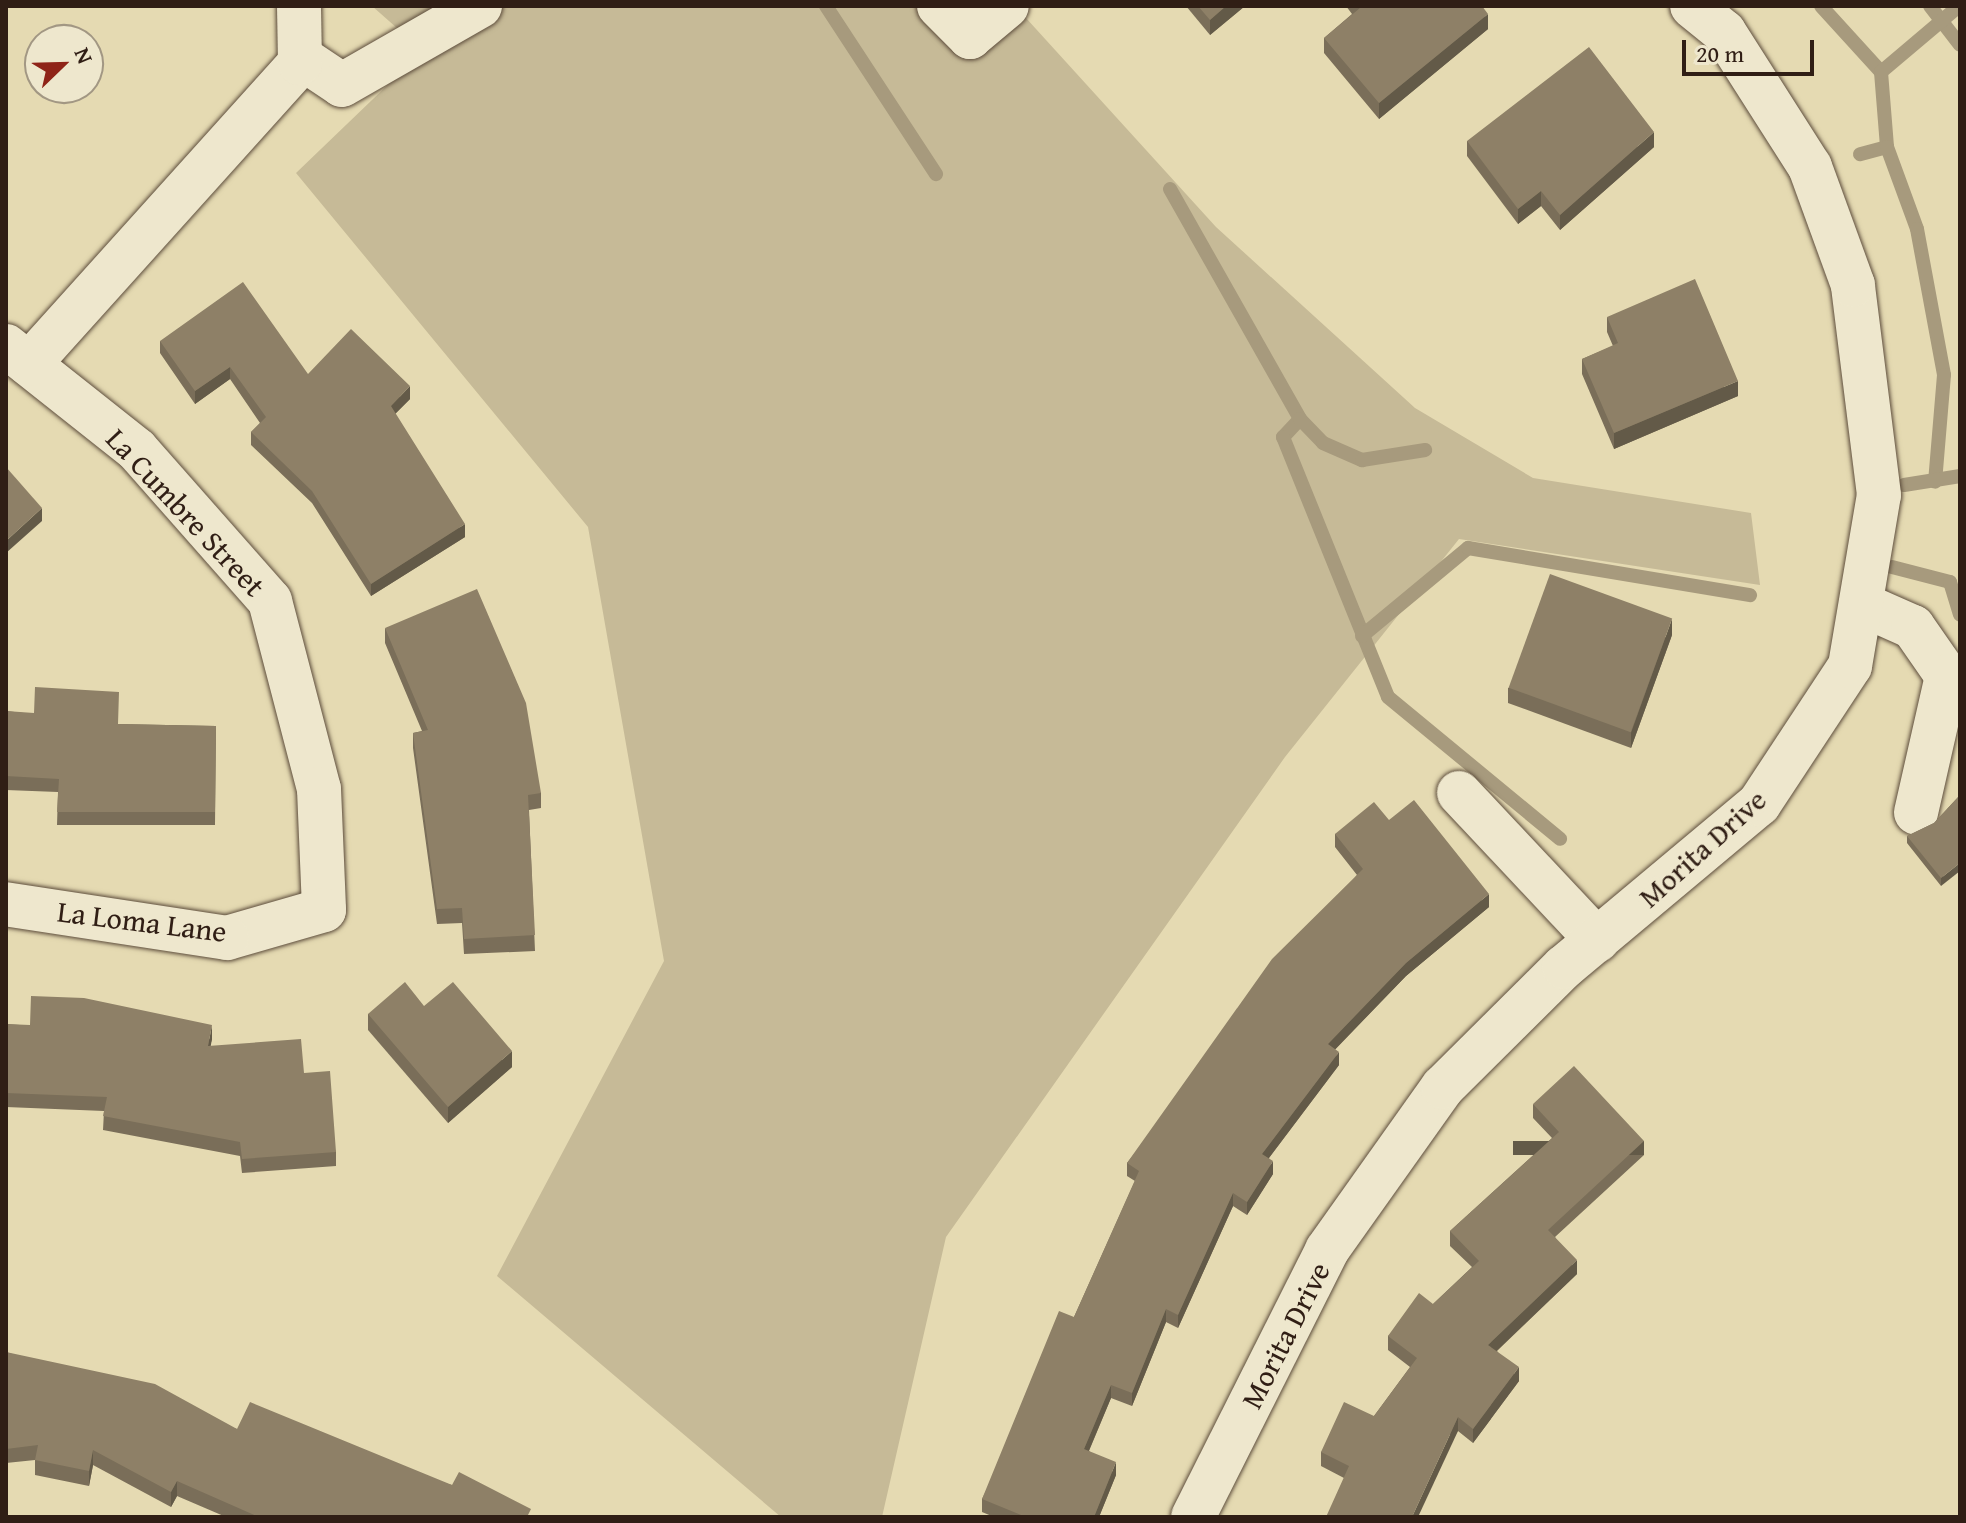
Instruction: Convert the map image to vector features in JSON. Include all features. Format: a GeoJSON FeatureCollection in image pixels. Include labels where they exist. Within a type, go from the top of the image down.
{"type":"FeatureCollection","features":[{"type":"Feature","properties":{"kind":"street"},"geometry":{"type":"LineString","coordinates":[[17,355],[112,279],[300,57],[299,6]]}},
{"type":"Feature","properties":{"kind":"street"},"geometry":{"type":"LineString","coordinates":[[300,57],[342,85],[480,6]]}},
{"type":"Feature","properties":{"kind":"street"},"geometry":{"type":"LineString","coordinates":[[939,6],[970,37],[1007,6]]}},
{"type":"Feature","properties":{"kind":"street","name":"Morita Drive"},"geometry":{"type":"LineString","coordinates":[[1193,1517],[1336,1237],[1443,1087],[1597,940],[1759,804],[1850,666],[1879,495],[1853,285],[1810,167],[1724,32],[1692,6]]}},
{"type":"Feature","properties":{"kind":"street","name":"La Cumbre Street"},"geometry":{"type":"LineString","coordinates":[[17,355],[137,450],[270,601],[319,789],[324,910]]}},
{"type":"Feature","properties":{"kind":"street"},"geometry":{"type":"LineString","coordinates":[[1861,604],[1913,627],[1947,676],[1916,813]]}},
{"type":"Feature","properties":{"kind":"street"},"geometry":{"type":"LineString","coordinates":[[1459,793],[1597,940]]}},
{"type":"Feature","properties":{"kind":"street","name":"La Loma Lane"},"geometry":{"type":"LineString","coordinates":[[6,904],[227,938],[324,910]]}},
{"type":"Feature","properties":{"kind":"shaded area"},"geometry":{"type":"Polygon","coordinates":[[[372,6],[1015,6],[1216,227],[1415,408],[1533,478],[1751,513],[1760,585],[1459,539],[1285,757],[946,1237],[882,1517],[781,1517],[497,1276],[664,961],[588,527],[296,173],[423,51],[372,6]]]}},
{"type":"Feature","properties":{"kind":"building"},"geometry":{"type":"Polygon","coordinates":[[[1198,6],[1226,6],[1210,20],[1198,6]]]}},
{"type":"Feature","properties":{"kind":"building"},"geometry":{"type":"Polygon","coordinates":[[[1358,6],[1482,6],[1488,14],[1379,103],[1324,38],[1360,8],[1358,6]]]}},
{"type":"Feature","properties":{"kind":"building"},"geometry":{"type":"Polygon","coordinates":[[[1589,47],[1654,132],[1560,215],[1541,191],[1518,209],[1467,141],[1589,47]]]}},
{"type":"Feature","properties":{"kind":"building"},"geometry":{"type":"Polygon","coordinates":[[[1695,279],[1738,381],[1614,433],[1582,359],[1618,343],[1607,317],[1695,279]]]}},
{"type":"Feature","properties":{"kind":"building"},"geometry":{"type":"Polygon","coordinates":[[[243,282],[308,374],[351,329],[410,386],[391,406],[465,524],[371,584],[312,491],[251,432],[266,417],[230,367],[195,391],[160,341],[243,282]]]}},
{"type":"Feature","properties":{"kind":"building"},"geometry":{"type":"Polygon","coordinates":[[[6,467],[42,508],[6,541],[6,467]]]}},
{"type":"Feature","properties":{"kind":"building"},"geometry":{"type":"Polygon","coordinates":[[[1550,574],[1672,618],[1631,732],[1509,688],[1550,574]]]}},
{"type":"Feature","properties":{"kind":"building"},"geometry":{"type":"Polygon","coordinates":[[[477,589],[526,703],[541,793],[528,795],[535,935],[464,939],[462,908],[437,909],[413,733],[428,730],[385,628],[477,589]]]}},
{"type":"Feature","properties":{"kind":"building"},"geometry":{"type":"Polygon","coordinates":[[[35,687],[119,692],[118,724],[216,726],[215,812],[57,812],[59,779],[6,776],[6,711],[34,713],[35,687]]]}},
{"type":"Feature","properties":{"kind":"building"},"geometry":{"type":"Polygon","coordinates":[[[1960,795],[1960,863],[1941,878],[1907,836],[1934,823],[1960,795]]]}},
{"type":"Feature","properties":{"kind":"building"},"geometry":{"type":"Polygon","coordinates":[[[1414,800],[1489,894],[1406,963],[1328,1044],[1339,1052],[1262,1154],[1273,1161],[1247,1202],[1233,1193],[1178,1315],[1166,1309],[1132,1393],[1111,1385],[1084,1449],[1116,1462],[1094,1517],[1026,1517],[982,1499],[1059,1311],[1074,1317],[1139,1171],[1127,1163],[1272,959],[1363,869],[1335,834],[1374,802],[1389,820],[1414,800]]]}},
{"type":"Feature","properties":{"kind":"building"},"geometry":{"type":"Polygon","coordinates":[[[405,982],[424,1006],[453,982],[512,1051],[448,1107],[368,1014],[405,982]]]}},
{"type":"Feature","properties":{"kind":"building"},"geometry":{"type":"Polygon","coordinates":[[[31,996],[84,998],[212,1025],[208,1046],[301,1039],[304,1073],[330,1071],[336,1152],[242,1159],[240,1142],[103,1116],[107,1097],[6,1093],[6,1024],[30,1025],[31,996]]]}},
{"type":"Feature","properties":{"kind":"building"},"geometry":{"type":"Polygon","coordinates":[[[1574,1066],[1644,1141],[1548,1230],[1577,1260],[1488,1345],[1519,1367],[1473,1429],[1458,1417],[1412,1517],[1326,1517],[1349,1466],[1321,1452],[1344,1402],[1374,1416],[1417,1358],[1388,1336],[1419,1293],[1433,1304],[1479,1261],[1450,1231],[1559,1132],[1533,1104],[1574,1066]]]}},
{"type":"Feature","properties":{"kind":"building"},"geometry":{"type":"Polygon","coordinates":[[[6,1352],[155,1384],[237,1429],[250,1402],[452,1485],[459,1472],[531,1509],[527,1517],[259,1517],[177,1481],[171,1492],[93,1450],[89,1471],[35,1460],[38,1445],[6,1449],[6,1352]]]}},
{"type":"Feature","properties":{"kind":"waterway"},"geometry":{"type":"LineString","coordinates":[[826,6],[936,174]]}},
{"type":"Feature","properties":{"kind":"waterway"},"geometry":{"type":"LineString","coordinates":[[1821,6],[1881,72],[1887,147],[1860,154]]}},
{"type":"Feature","properties":{"kind":"waterway"},"geometry":{"type":"LineString","coordinates":[[1930,6],[1960,45]]}},
{"type":"Feature","properties":{"kind":"waterway"},"geometry":{"type":"LineString","coordinates":[[1881,72],[1959,6]]}},
{"type":"Feature","properties":{"kind":"waterway"},"geometry":{"type":"LineString","coordinates":[[1887,147],[1917,229],[1944,375],[1935,482]]}},
{"type":"Feature","properties":{"kind":"waterway"},"geometry":{"type":"LineString","coordinates":[[1170,189],[1300,419],[1283,437],[1388,697],[1560,839]]}},
{"type":"Feature","properties":{"kind":"waterway"},"geometry":{"type":"LineString","coordinates":[[1300,419],[1323,443],[1362,460],[1425,450]]}},
{"type":"Feature","properties":{"kind":"waterway"},"geometry":{"type":"LineString","coordinates":[[1904,485],[1960,476]]}},
{"type":"Feature","properties":{"kind":"waterway"},"geometry":{"type":"LineString","coordinates":[[1362,636],[1468,548],[1750,595]]}},
{"type":"Feature","properties":{"kind":"waterway"},"geometry":{"type":"LineString","coordinates":[[1892,567],[1950,582],[1960,614]]}}]}
